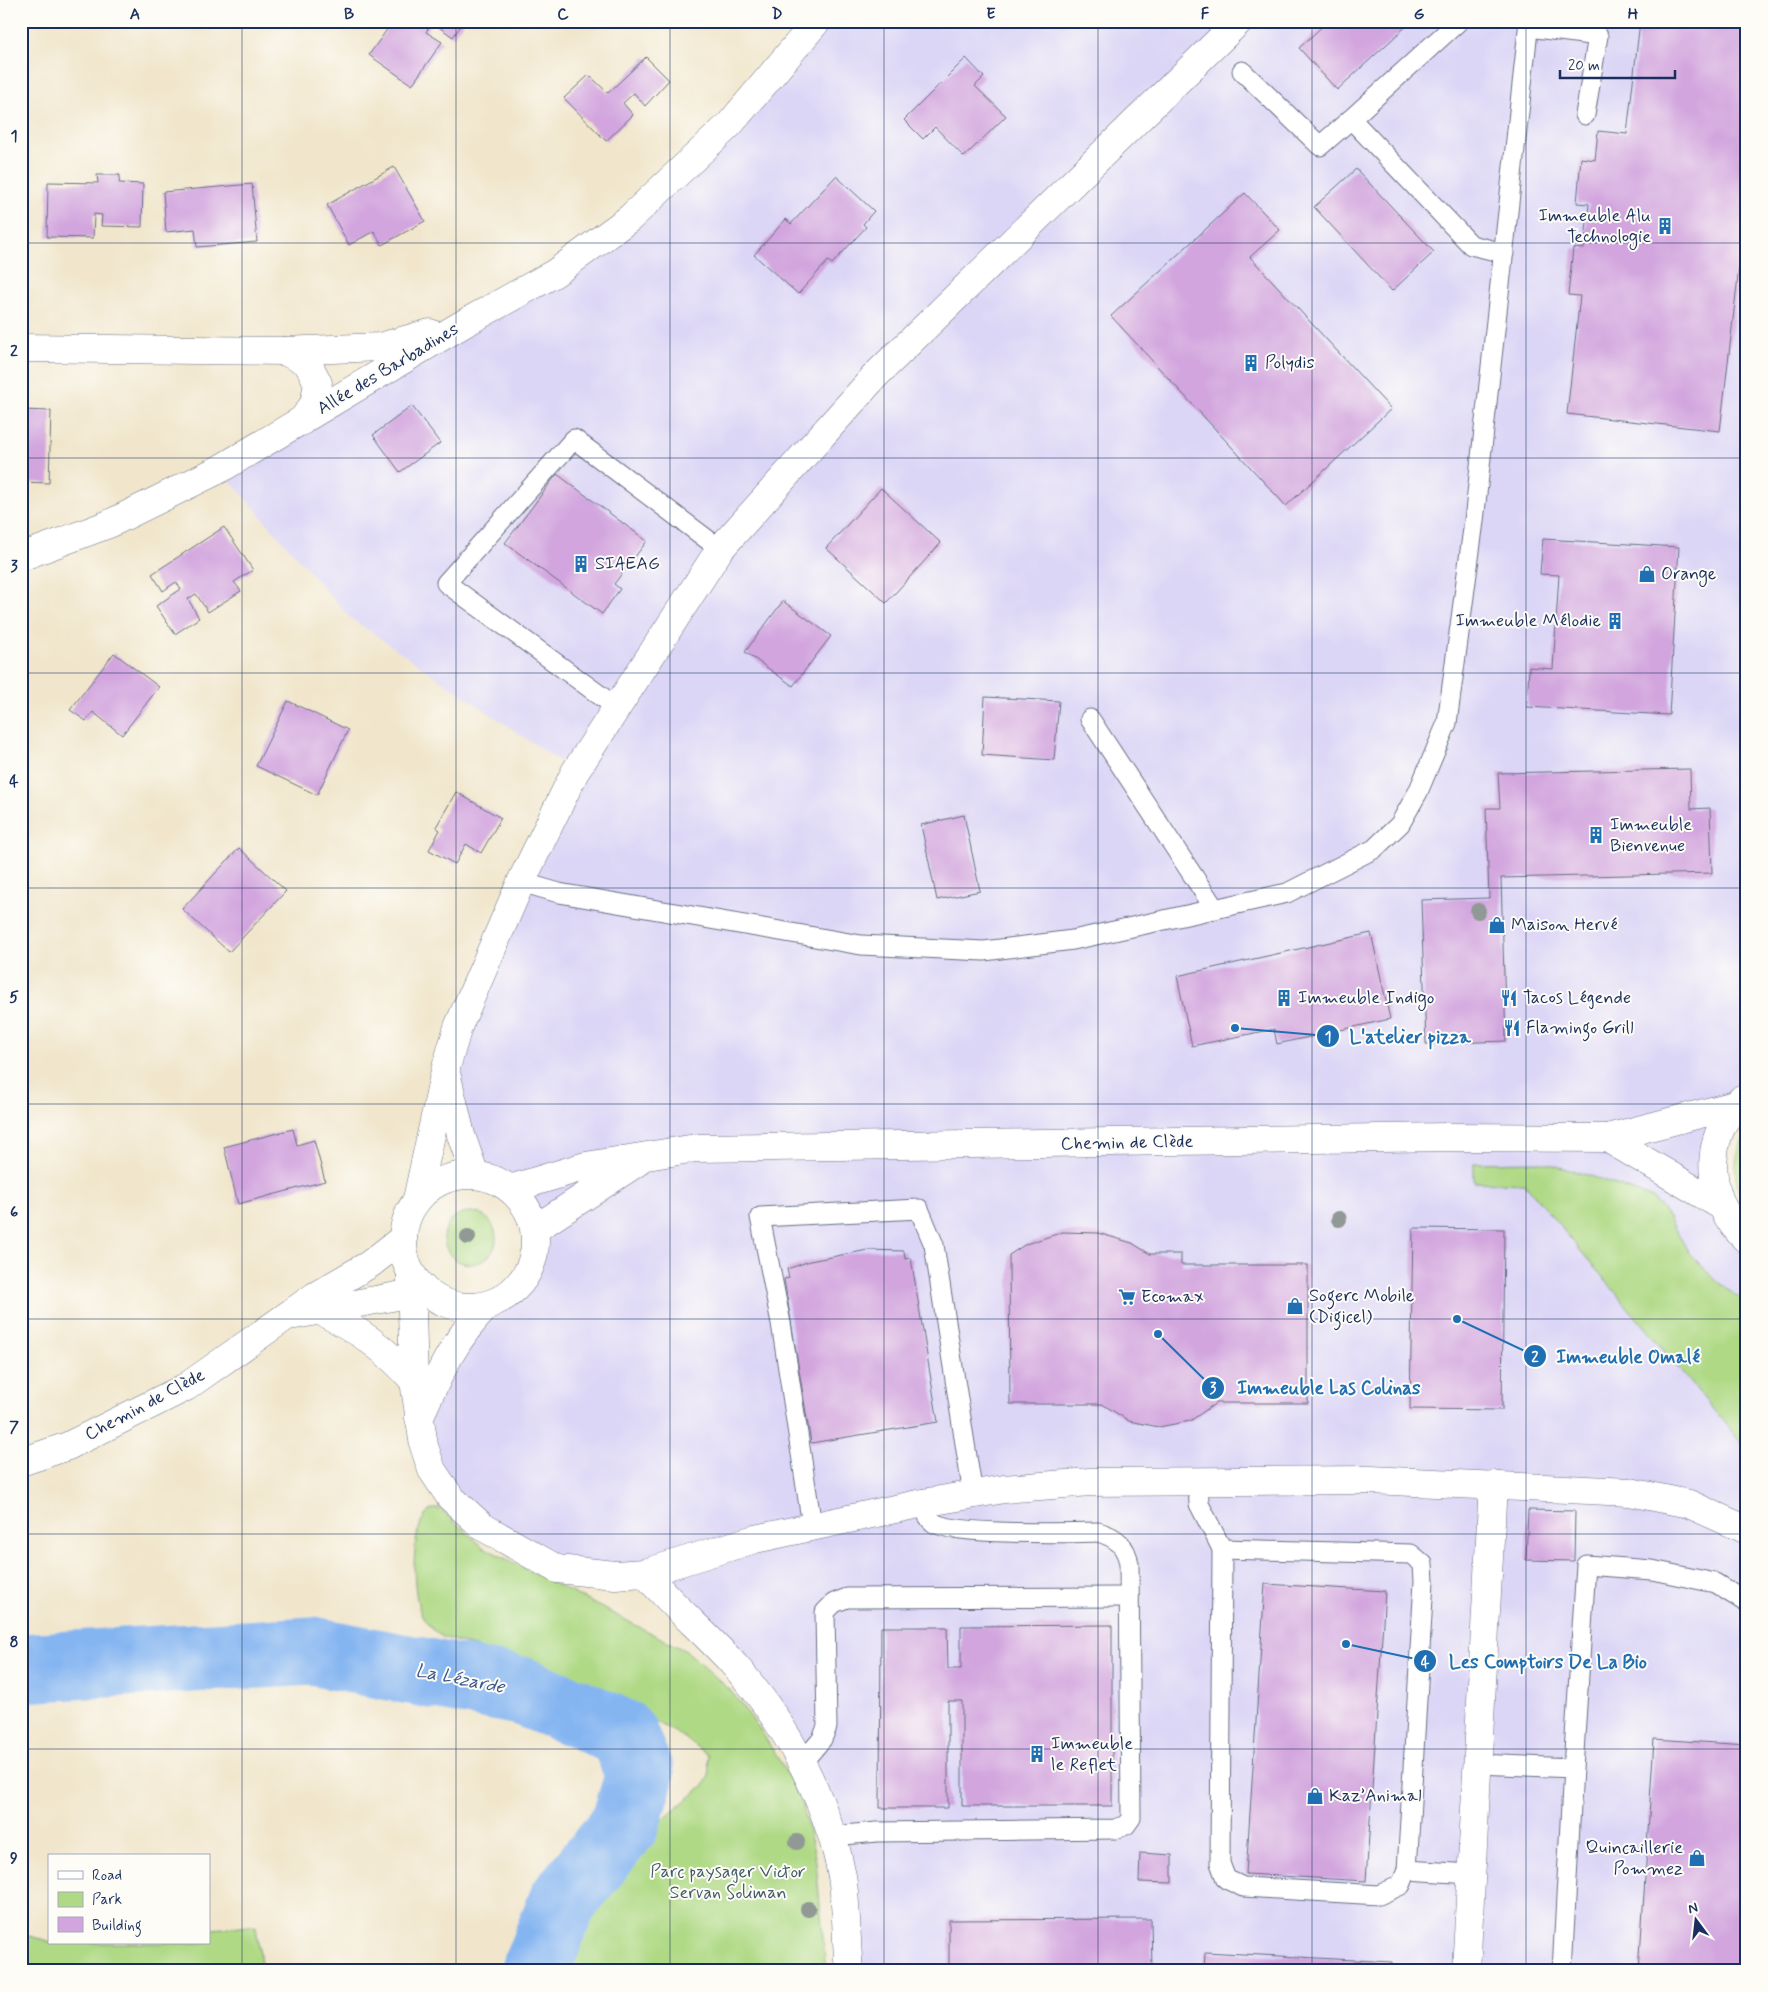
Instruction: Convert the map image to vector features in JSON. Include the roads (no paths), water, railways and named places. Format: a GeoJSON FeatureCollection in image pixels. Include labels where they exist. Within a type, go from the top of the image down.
{"type":"FeatureCollection","features":[{"type":"Feature","properties":{"kind":"street"},"geometry":{"type":"LineString","coordinates":[[463,324],[555,273],[630,218],[730,124],[817,21]]}},
{"type":"Feature","properties":{"kind":"street"},"geometry":{"type":"LineString","coordinates":[[417,1199],[445,1071],[458,1027],[521,882],[575,772],[720,549],[876,375],[1239,21]]}},
{"type":"Feature","properties":{"kind":"street","name":"Allée des Barbadines"},"geometry":{"type":"LineString","coordinates":[[21,348],[284,351],[380,347],[463,324]]}},
{"type":"Feature","properties":{"kind":"street","name":"Allée des Barbadines"},"geometry":{"type":"LineString","coordinates":[[21,557],[109,524],[220,468],[301,422],[463,324]]}},
{"type":"Feature","properties":{"kind":"street"},"geometry":{"type":"LineString","coordinates":[[284,351],[308,362],[318,383],[314,404],[301,422]]}},
{"type":"Feature","properties":{"kind":"street"},"geometry":{"type":"LineString","coordinates":[[445,1071],[461,1135],[474,1175]]}},
{"type":"Feature","properties":{"kind":"street"},"geometry":{"type":"LineString","coordinates":[[1741,1100],[1721,1128],[1714,1154],[1713,1180],[1720,1206],[1736,1230],[1747,1240]]}},
{"type":"Feature","properties":{"kind":"street","name":"Chemin de Clède"},"geometry":{"type":"LineString","coordinates":[[510,1189],[586,1166],[696,1148],[1450,1138],[1607,1138],[1741,1100]]}},
{"type":"Feature","properties":{"kind":"street"},"geometry":{"type":"LineString","coordinates":[[1607,1138],[1720,1206]]}},
{"type":"Feature","properties":{"kind":"street","name":"Chemin de Clède"},"geometry":{"type":"LineString","coordinates":[[535,1229],[648,1156]]}},
{"type":"Feature","properties":{"kind":"street"},"geometry":{"type":"LineString","coordinates":[[419,1418],[447,1357],[477,1316],[488,1305],[513,1291],[526,1276],[534,1257],[535,1229],[522,1202],[510,1189],[499,1182],[474,1175],[458,1176],[443,1180],[429,1188],[417,1199],[406,1218],[402,1239],[406,1265],[416,1287],[414,1382],[419,1418],[432,1470],[450,1497],[483,1527],[557,1569],[615,1575],[645,1573],[755,1539],[923,1503],[1004,1489],[1090,1482],[1370,1480],[1630,1492],[1689,1504],[1747,1530]]}},
{"type":"Feature","properties":{"kind":"street","name":"Chemin de Clède"},"geometry":{"type":"LineString","coordinates":[[21,1462],[68,1446],[186,1386],[315,1296],[370,1264],[402,1239]]}},
{"type":"Feature","properties":{"kind":"street"},"geometry":{"type":"LineString","coordinates":[[416,1287],[438,1301],[454,1306],[471,1308],[488,1305]]}},
{"type":"Feature","properties":{"kind":"street","name":"Chemin de Clède"},"geometry":{"type":"LineString","coordinates":[[286,1316],[320,1311],[416,1287]]}},
{"type":"Feature","properties":{"kind":"street"},"geometry":{"type":"LineString","coordinates":[[320,1311],[344,1322],[377,1343],[394,1358],[414,1382]]}},
{"type":"Feature","properties":{"kind":"street"},"geometry":{"type":"LineString","coordinates":[[1466,1971],[1493,1485]]}},
{"type":"Feature","properties":{"kind":"street"},"geometry":{"type":"LineString","coordinates":[[645,1573],[658,1590],[738,1669],[776,1721],[801,1764],[832,1836],[842,1878],[849,1971]]}},
{"type":"Feature","properties":{"kind":"lane"},"geometry":{"type":"LineString","coordinates":[[1242,71],[1320,146],[1459,21]]}},
{"type":"Feature","properties":{"kind":"lane"},"geometry":{"type":"LineString","coordinates":[[521,882],[559,893],[861,945],[984,951],[1073,940],[1287,892],[1374,849],[1400,824],[1418,792],[1447,723],[1474,522],[1529,24],[1599,29],[1585,115]]}},
{"type":"Feature","properties":{"kind":"lane"},"geometry":{"type":"LineString","coordinates":[[1351,119],[1471,245],[1504,253]]}},
{"type":"Feature","properties":{"kind":"lane"},"geometry":{"type":"LineString","coordinates":[[616,707],[446,583],[574,439],[720,549]]}},
{"type":"Feature","properties":{"kind":"lane"},"geometry":{"type":"LineString","coordinates":[[1090,719],[1215,908]]}},
{"type":"Feature","properties":{"kind":"lane"},"geometry":{"type":"LineString","coordinates":[[812,1526],[781,1323],[760,1217],[919,1208],[934,1245],[973,1494]]}},
{"type":"Feature","properties":{"kind":"lane"},"geometry":{"type":"LineString","coordinates":[[1198,1481],[1199,1504],[1222,1549],[1220,1863],[1226,1879],[1243,1887],[1379,1895],[1401,1885],[1407,1870],[1424,1581],[1423,1564],[1410,1554],[1222,1549]]}},
{"type":"Feature","properties":{"kind":"lane"},"geometry":{"type":"LineString","coordinates":[[832,1836],[877,1832],[1115,1829],[1126,1825],[1131,1818],[1129,1597],[1127,1554],[1120,1543],[1112,1536],[1098,1532],[975,1530],[949,1527],[935,1523],[927,1517],[923,1503]]}},
{"type":"Feature","properties":{"kind":"lane"},"geometry":{"type":"LineString","coordinates":[[1562,1971],[1586,1566],[1652,1570],[1716,1583],[1747,1603]]}},
{"type":"Feature","properties":{"kind":"lane"},"geometry":{"type":"LineString","coordinates":[[801,1764],[822,1739],[828,1727],[825,1612],[834,1603],[847,1598],[1129,1597]]}},
{"type":"Feature","properties":{"kind":"lane"},"geometry":{"type":"LineString","coordinates":[[1478,1764],[1573,1768]]}},
{"type":"Feature","properties":{"kind":"lane"},"geometry":{"type":"LineString","coordinates":[[1407,1870],[1471,1874]]}},
{"type":"Feature","properties":{"kind":"waterway","name":"La Lézarde"},"geometry":{"type":"LineString","coordinates":[[21,1668],[312,1651],[521,1691],[582,1715],[623,1734],[640,1774],[625,1824],[563,1901],[535,1971]]}},
{"type":"Feature","properties":{"kind":"place","name":"Immeuble Alu Technologie"},"geometry":{"type":"Point","coordinates":[1665,226]}},
{"type":"Feature","properties":{"kind":"place","name":"Polydis"},"geometry":{"type":"Point","coordinates":[1251,363]}},
{"type":"Feature","properties":{"kind":"place","name":"SIAEAG"},"geometry":{"type":"Point","coordinates":[581,564]}},
{"type":"Feature","properties":{"kind":"place","name":"Orange"},"geometry":{"type":"Point","coordinates":[1647,574]}},
{"type":"Feature","properties":{"kind":"place","name":"Immeuble Mélodie"},"geometry":{"type":"Point","coordinates":[1615,621]}},
{"type":"Feature","properties":{"kind":"place","name":"Immeuble Bienvenue"},"geometry":{"type":"Point","coordinates":[1596,835]}},
{"type":"Feature","properties":{"kind":"place","name":"Maison Hervé"},"geometry":{"type":"Point","coordinates":[1497,925]}},
{"type":"Feature","properties":{"kind":"place","name":"Immeuble Indigo"},"geometry":{"type":"Point","coordinates":[1284,998]}},
{"type":"Feature","properties":{"kind":"place","name":"Tacos Légende"},"geometry":{"type":"Point","coordinates":[1509,998]}},
{"type":"Feature","properties":{"kind":"place","name":"L'atelier pizza"},"geometry":{"type":"Point","coordinates":[1235,1028]}},
{"type":"Feature","properties":{"kind":"place","name":"Flamingo Grill"},"geometry":{"type":"Point","coordinates":[1512,1028]}},
{"type":"Feature","properties":{"kind":"place","name":"Ecomax"},"geometry":{"type":"Point","coordinates":[1127,1297]}},
{"type":"Feature","properties":{"kind":"place","name":"Sogerc Mobile (Digicel)"},"geometry":{"type":"Point","coordinates":[1295,1306]}},
{"type":"Feature","properties":{"kind":"place","name":"Immeuble Omalé"},"geometry":{"type":"Point","coordinates":[1457,1319]}},
{"type":"Feature","properties":{"kind":"place","name":"Immeuble Las Colinas"},"geometry":{"type":"Point","coordinates":[1158,1334]}},
{"type":"Feature","properties":{"kind":"place","name":"Les Comptoirs De La Bio"},"geometry":{"type":"Point","coordinates":[1346,1644]}},
{"type":"Feature","properties":{"kind":"place","name":"Immeuble le Reflet"},"geometry":{"type":"Point","coordinates":[1037,1754]}},
{"type":"Feature","properties":{"kind":"place","name":"Kaz’Animal"},"geometry":{"type":"Point","coordinates":[1315,1796]}},
{"type":"Feature","properties":{"kind":"place","name":"Quincaillerie Pommez"},"geometry":{"type":"Point","coordinates":[1697,1858]}},
{"type":"Feature","properties":{"kind":"park label","name":"Parc paysager Victor Servan Soliman"},"geometry":{"type":"Point","coordinates":[728,1882]}}]}
